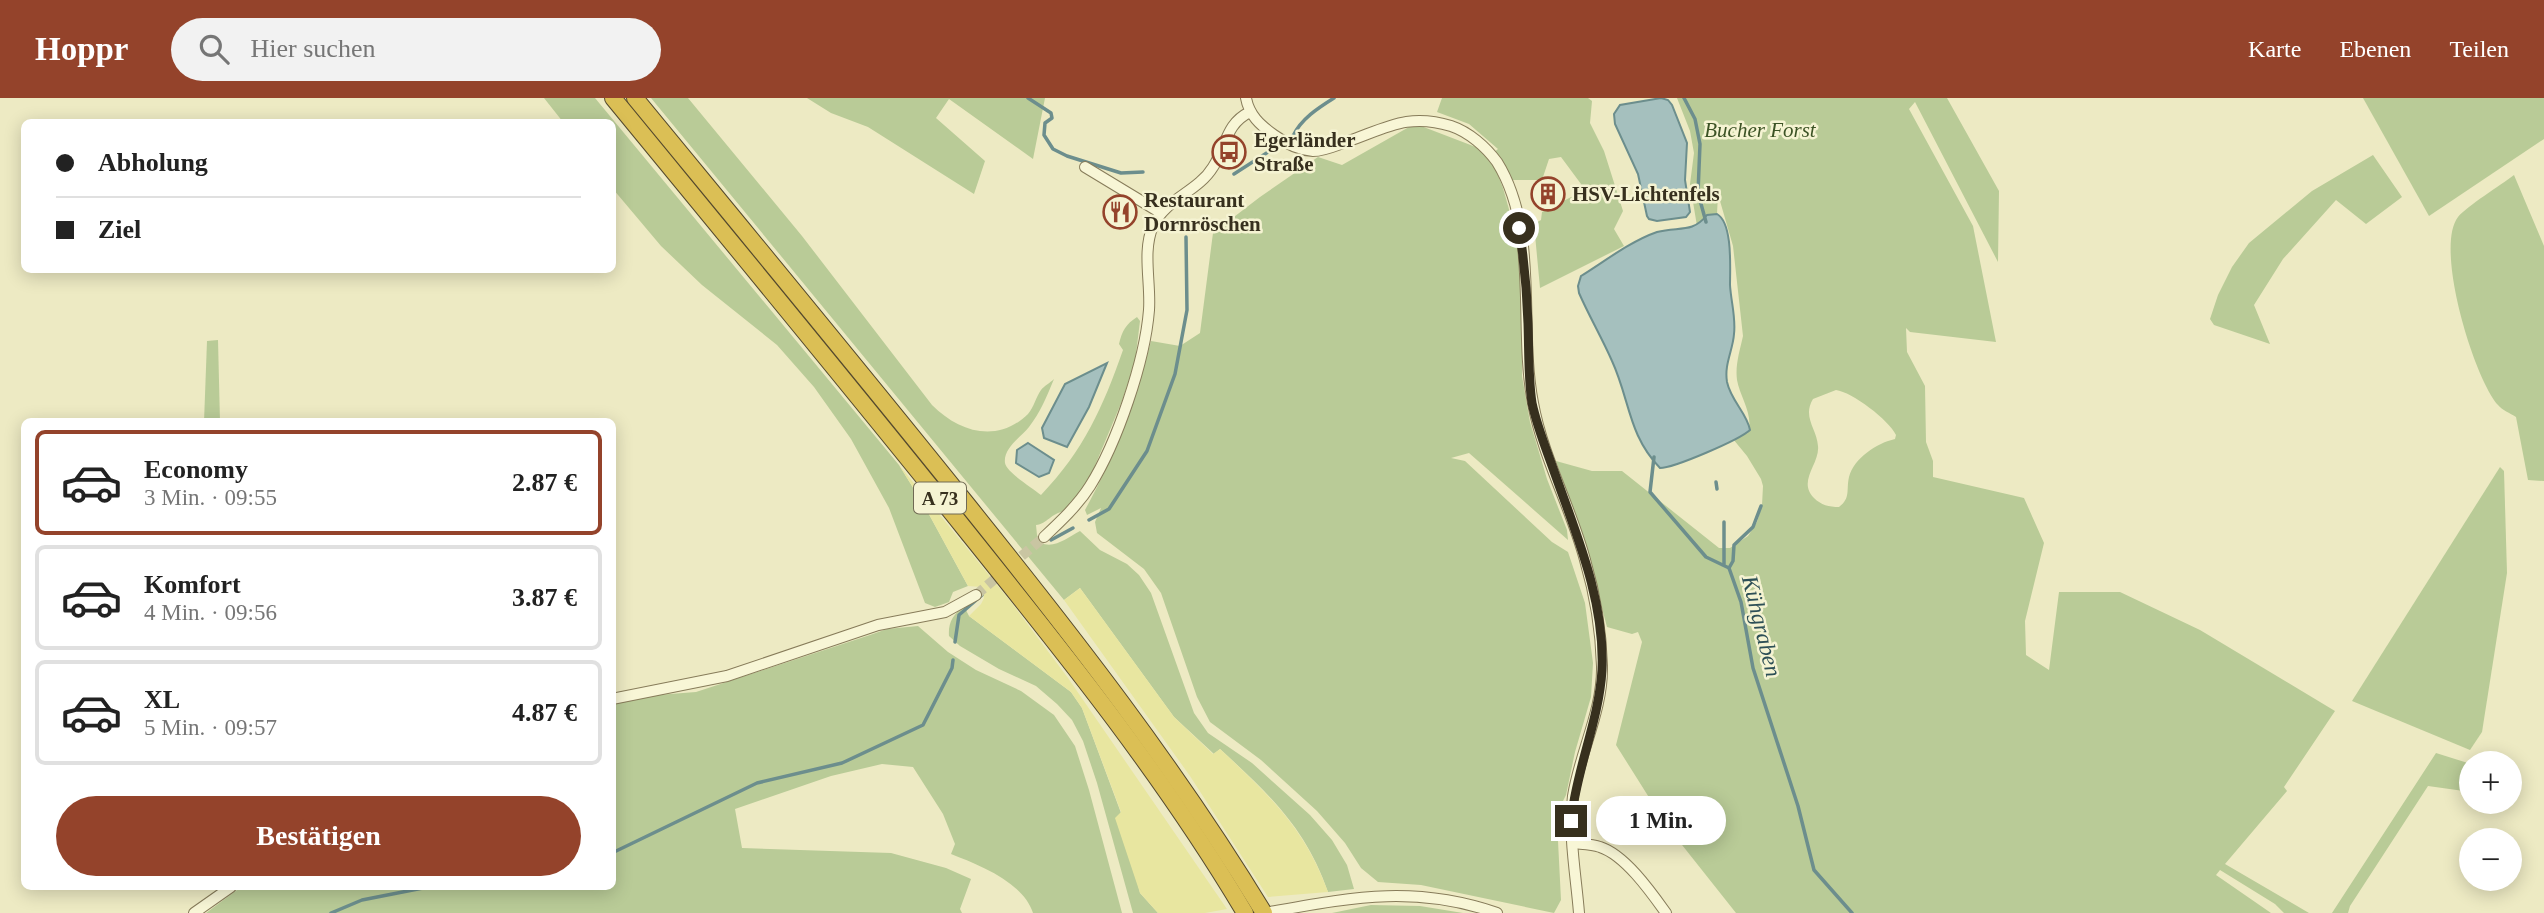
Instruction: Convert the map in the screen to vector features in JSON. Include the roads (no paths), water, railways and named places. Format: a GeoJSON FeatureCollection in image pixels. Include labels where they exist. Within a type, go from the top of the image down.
{"type":"FeatureCollection","features":[{"type":"Feature","properties":{"kind":"highway","name":"A 73"},"geometry":{"type":"LineString","coordinates":[[613,98],[874,415],[1068,657],[1151,771],[1245,913]]}},
{"type":"Feature","properties":{"kind":"highway","name":"A 73"},"geometry":{"type":"LineString","coordinates":[[635,98],[890,408],[1079,644],[1148,737],[1264,913]]}},
{"type":"Feature","properties":{"kind":"street"},"geometry":{"type":"LineString","coordinates":[[1246,98],[1250,112],[1259,124],[1284,142],[1317,151],[1401,122],[1427,120],[1456,128],[1477,141],[1494,158],[1509,188],[1522,245],[1532,403],[1585,559],[1595,602],[1602,669],[1597,705],[1573,794],[1571,821],[1579,913]]}},
{"type":"Feature","properties":{"kind":"street"},"geometry":{"type":"LineString","coordinates":[[1044,537],[1082,498],[1099,469],[1121,419],[1147,326],[1150,233],[1161,213],[1207,176],[1217,161],[1233,124],[1250,112]]}},
{"type":"Feature","properties":{"kind":"street"},"geometry":{"type":"LineString","coordinates":[[1086,167],[1161,213]]}},
{"type":"Feature","properties":{"kind":"street"},"geometry":{"type":"LineString","coordinates":[[616,698],[727,676],[878,625],[945,612],[976,595]]}},
{"type":"Feature","properties":{"kind":"street"},"geometry":{"type":"LineString","coordinates":[[1573,843],[1601,847],[1618,859],[1649,889],[1665,913]]}},
{"type":"Feature","properties":{"kind":"street"},"geometry":{"type":"LineString","coordinates":[[194,913],[227,890]]}},
{"type":"Feature","properties":{"kind":"street"},"geometry":{"type":"LineString","coordinates":[[1264,913],[1339,899],[1387,894],[1460,901],[1497,913]]}},
{"type":"Feature","properties":{"kind":"water"},"geometry":{"type":"Polygon","coordinates":[[[1661,98],[1672,105],[1687,143],[1685,180],[1690,212],[1686,217],[1657,221],[1647,216],[1638,174],[1615,124],[1614,114],[1620,105],[1661,98]]]}},
{"type":"Feature","properties":{"kind":"water"},"geometry":{"type":"Polygon","coordinates":[[[1717,214],[1726,227],[1728,236],[1734,322],[1727,382],[1750,430],[1706,453],[1660,468],[1649,456],[1635,430],[1618,375],[1578,286],[1581,276],[1638,241],[1657,232],[1696,225],[1707,215],[1717,214]]]}},
{"type":"Feature","properties":{"kind":"water"},"geometry":{"type":"Polygon","coordinates":[[[1107,363],[1089,407],[1067,447],[1044,438],[1042,428],[1065,384],[1107,363]]]}},
{"type":"Feature","properties":{"kind":"water"},"geometry":{"type":"Polygon","coordinates":[[[1028,443],[1054,460],[1049,473],[1039,477],[1016,463],[1017,450],[1028,443]]]}},
{"type":"Feature","properties":{"kind":"waterway"},"geometry":{"type":"LineString","coordinates":[[1028,98],[1051,113],[1052,118],[1045,123],[1044,135],[1053,149],[1121,173],[1143,172]]}},
{"type":"Feature","properties":{"kind":"waterway"},"geometry":{"type":"LineString","coordinates":[[1234,174],[1293,136],[1305,119],[1334,98]]}},
{"type":"Feature","properties":{"kind":"waterway","name":"Kühgraben"},"geometry":{"type":"LineString","coordinates":[[1684,98],[1695,119],[1700,144],[1698,193],[1706,222]]}},
{"type":"Feature","properties":{"kind":"waterway"},"geometry":{"type":"LineString","coordinates":[[1089,520],[1109,509],[1147,451],[1175,374],[1187,310],[1186,237]]}},
{"type":"Feature","properties":{"kind":"waterway","name":"Kühgraben"},"geometry":{"type":"LineString","coordinates":[[1654,457],[1650,492],[1706,557],[1729,568],[1741,602],[1753,668],[1798,806],[1814,870],[1852,913]]}},
{"type":"Feature","properties":{"kind":"waterway"},"geometry":{"type":"LineString","coordinates":[[1716,482],[1717,489]]}},
{"type":"Feature","properties":{"kind":"waterway"},"geometry":{"type":"LineString","coordinates":[[1729,568],[1733,561],[1734,545],[1753,527],[1761,506]]}},
{"type":"Feature","properties":{"kind":"waterway"},"geometry":{"type":"LineString","coordinates":[[1724,522],[1724,564]]}},
{"type":"Feature","properties":{"kind":"waterway"},"geometry":{"type":"LineString","coordinates":[[1051,540],[1073,528]]}},
{"type":"Feature","properties":{"kind":"waterway"},"geometry":{"type":"LineString","coordinates":[[955,642],[959,615],[982,595]]}},
{"type":"Feature","properties":{"kind":"waterway"},"geometry":{"type":"LineString","coordinates":[[616,851],[757,783],[842,763],[923,725],[952,668],[953,660]]}},
{"type":"Feature","properties":{"kind":"waterway"},"geometry":{"type":"LineString","coordinates":[[331,913],[362,900],[413,890]]}},
{"type":"Feature","properties":{"kind":"tunnel"},"geometry":{"type":"LineString","coordinates":[[976,595],[1044,537]]}},
{"type":"Feature","properties":{"kind":"place","name":"Egerländer Straße"},"geometry":{"type":"Point","coordinates":[1229,152]}},
{"type":"Feature","properties":{"kind":"place","name":"HSV-Lichtenfels"},"geometry":{"type":"Point","coordinates":[1548,194]}},
{"type":"Feature","properties":{"kind":"place","name":"Restaurant Dornröschen"},"geometry":{"type":"Point","coordinates":[1120,212]}},
{"type":"Feature","properties":{"kind":"park label","name":"Bucher Forst"},"geometry":{"type":"Point","coordinates":[1760,130]}}]}
